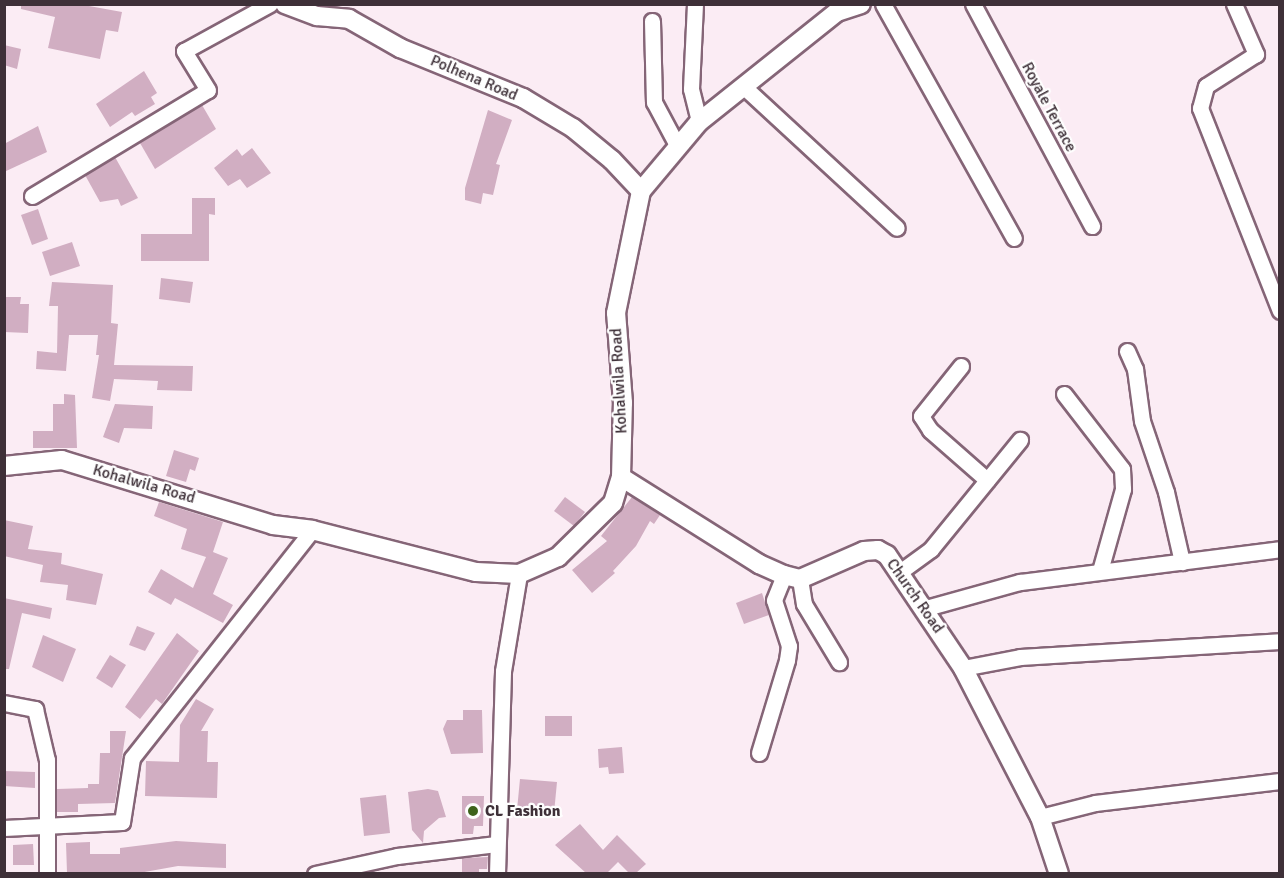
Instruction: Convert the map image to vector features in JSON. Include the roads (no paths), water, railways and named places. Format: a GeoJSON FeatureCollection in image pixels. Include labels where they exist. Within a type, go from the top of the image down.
{"type":"FeatureCollection","features":[{"type":"Feature","properties":{"kind":"street"},"geometry":{"type":"LineString","coordinates":[[32,196],[208,90],[184,51],[270,4]]}},
{"type":"Feature","properties":{"kind":"street","name":"Polhena Road"},"geometry":{"type":"LineString","coordinates":[[285,4],[316,16],[349,19],[400,48],[523,98],[573,128],[612,160],[641,191]]}},
{"type":"Feature","properties":{"kind":"street"},"geometry":{"type":"LineString","coordinates":[[695,4],[691,89],[699,122]]}},
{"type":"Feature","properties":{"kind":"street","name":"Kohalwila Road"},"geometry":{"type":"LineString","coordinates":[[4,466],[62,460],[273,525],[312,530],[476,572],[519,574],[558,557],[613,503],[621,477],[623,404],[616,313],[641,191],[677,145],[699,122],[835,8],[861,4]]}},
{"type":"Feature","properties":{"kind":"street"},"geometry":{"type":"LineString","coordinates":[[883,4],[1014,237]]}},
{"type":"Feature","properties":{"kind":"street","name":"Royale Terrace"},"geometry":{"type":"LineString","coordinates":[[973,4],[1092,226]]}},
{"type":"Feature","properties":{"kind":"street"},"geometry":{"type":"LineString","coordinates":[[1234,4],[1257,49],[1256,54],[1206,86],[1200,108],[1280,311]]}},
{"type":"Feature","properties":{"kind":"street"},"geometry":{"type":"LineString","coordinates":[[651,21],[654,102],[677,145]]}},
{"type":"Feature","properties":{"kind":"street"},"geometry":{"type":"LineString","coordinates":[[743,86],[897,228]]}},
{"type":"Feature","properties":{"kind":"street"},"geometry":{"type":"LineString","coordinates":[[1127,351],[1135,369],[1142,421],[1166,492],[1182,562]]}},
{"type":"Feature","properties":{"kind":"street"},"geometry":{"type":"LineString","coordinates":[[961,366],[921,416],[924,424],[987,480]]}},
{"type":"Feature","properties":{"kind":"street"},"geometry":{"type":"LineString","coordinates":[[1064,394],[1122,469],[1123,489],[1100,571]]}},
{"type":"Feature","properties":{"kind":"street"},"geometry":{"type":"LineString","coordinates":[[901,571],[931,549],[1020,440]]}},
{"type":"Feature","properties":{"kind":"street"},"geometry":{"type":"LineString","coordinates":[[621,477],[759,564],[792,577],[804,604],[839,662]]}},
{"type":"Feature","properties":{"kind":"street"},"geometry":{"type":"LineString","coordinates":[[4,828],[122,822],[132,758],[312,530]]}},
{"type":"Feature","properties":{"kind":"street"},"geometry":{"type":"LineString","coordinates":[[926,608],[1020,582],[1280,549]]}},
{"type":"Feature","properties":{"kind":"street","name":"Church Road"},"geometry":{"type":"LineString","coordinates":[[792,577],[864,551],[878,550],[887,555],[926,608],[963,668],[1040,817],[1059,873]]}},
{"type":"Feature","properties":{"kind":"street"},"geometry":{"type":"LineString","coordinates":[[497,873],[496,844],[503,671],[519,574]]}},
{"type":"Feature","properties":{"kind":"street"},"geometry":{"type":"LineString","coordinates":[[759,753],[788,660],[789,646],[774,600],[792,577]]}},
{"type":"Feature","properties":{"kind":"street"},"geometry":{"type":"LineString","coordinates":[[963,668],[1020,657],[1280,641]]}},
{"type":"Feature","properties":{"kind":"street"},"geometry":{"type":"LineString","coordinates":[[4,703],[35,709],[47,760],[48,873]]}},
{"type":"Feature","properties":{"kind":"street"},"geometry":{"type":"LineString","coordinates":[[1040,817],[1095,803],[1280,781]]}},
{"type":"Feature","properties":{"kind":"street"},"geometry":{"type":"LineString","coordinates":[[315,873],[397,856],[496,844]]}},
{"type":"Feature","properties":{"kind":"place","name":"CL Fashion"},"geometry":{"type":"Point","coordinates":[473,811]}}]}
